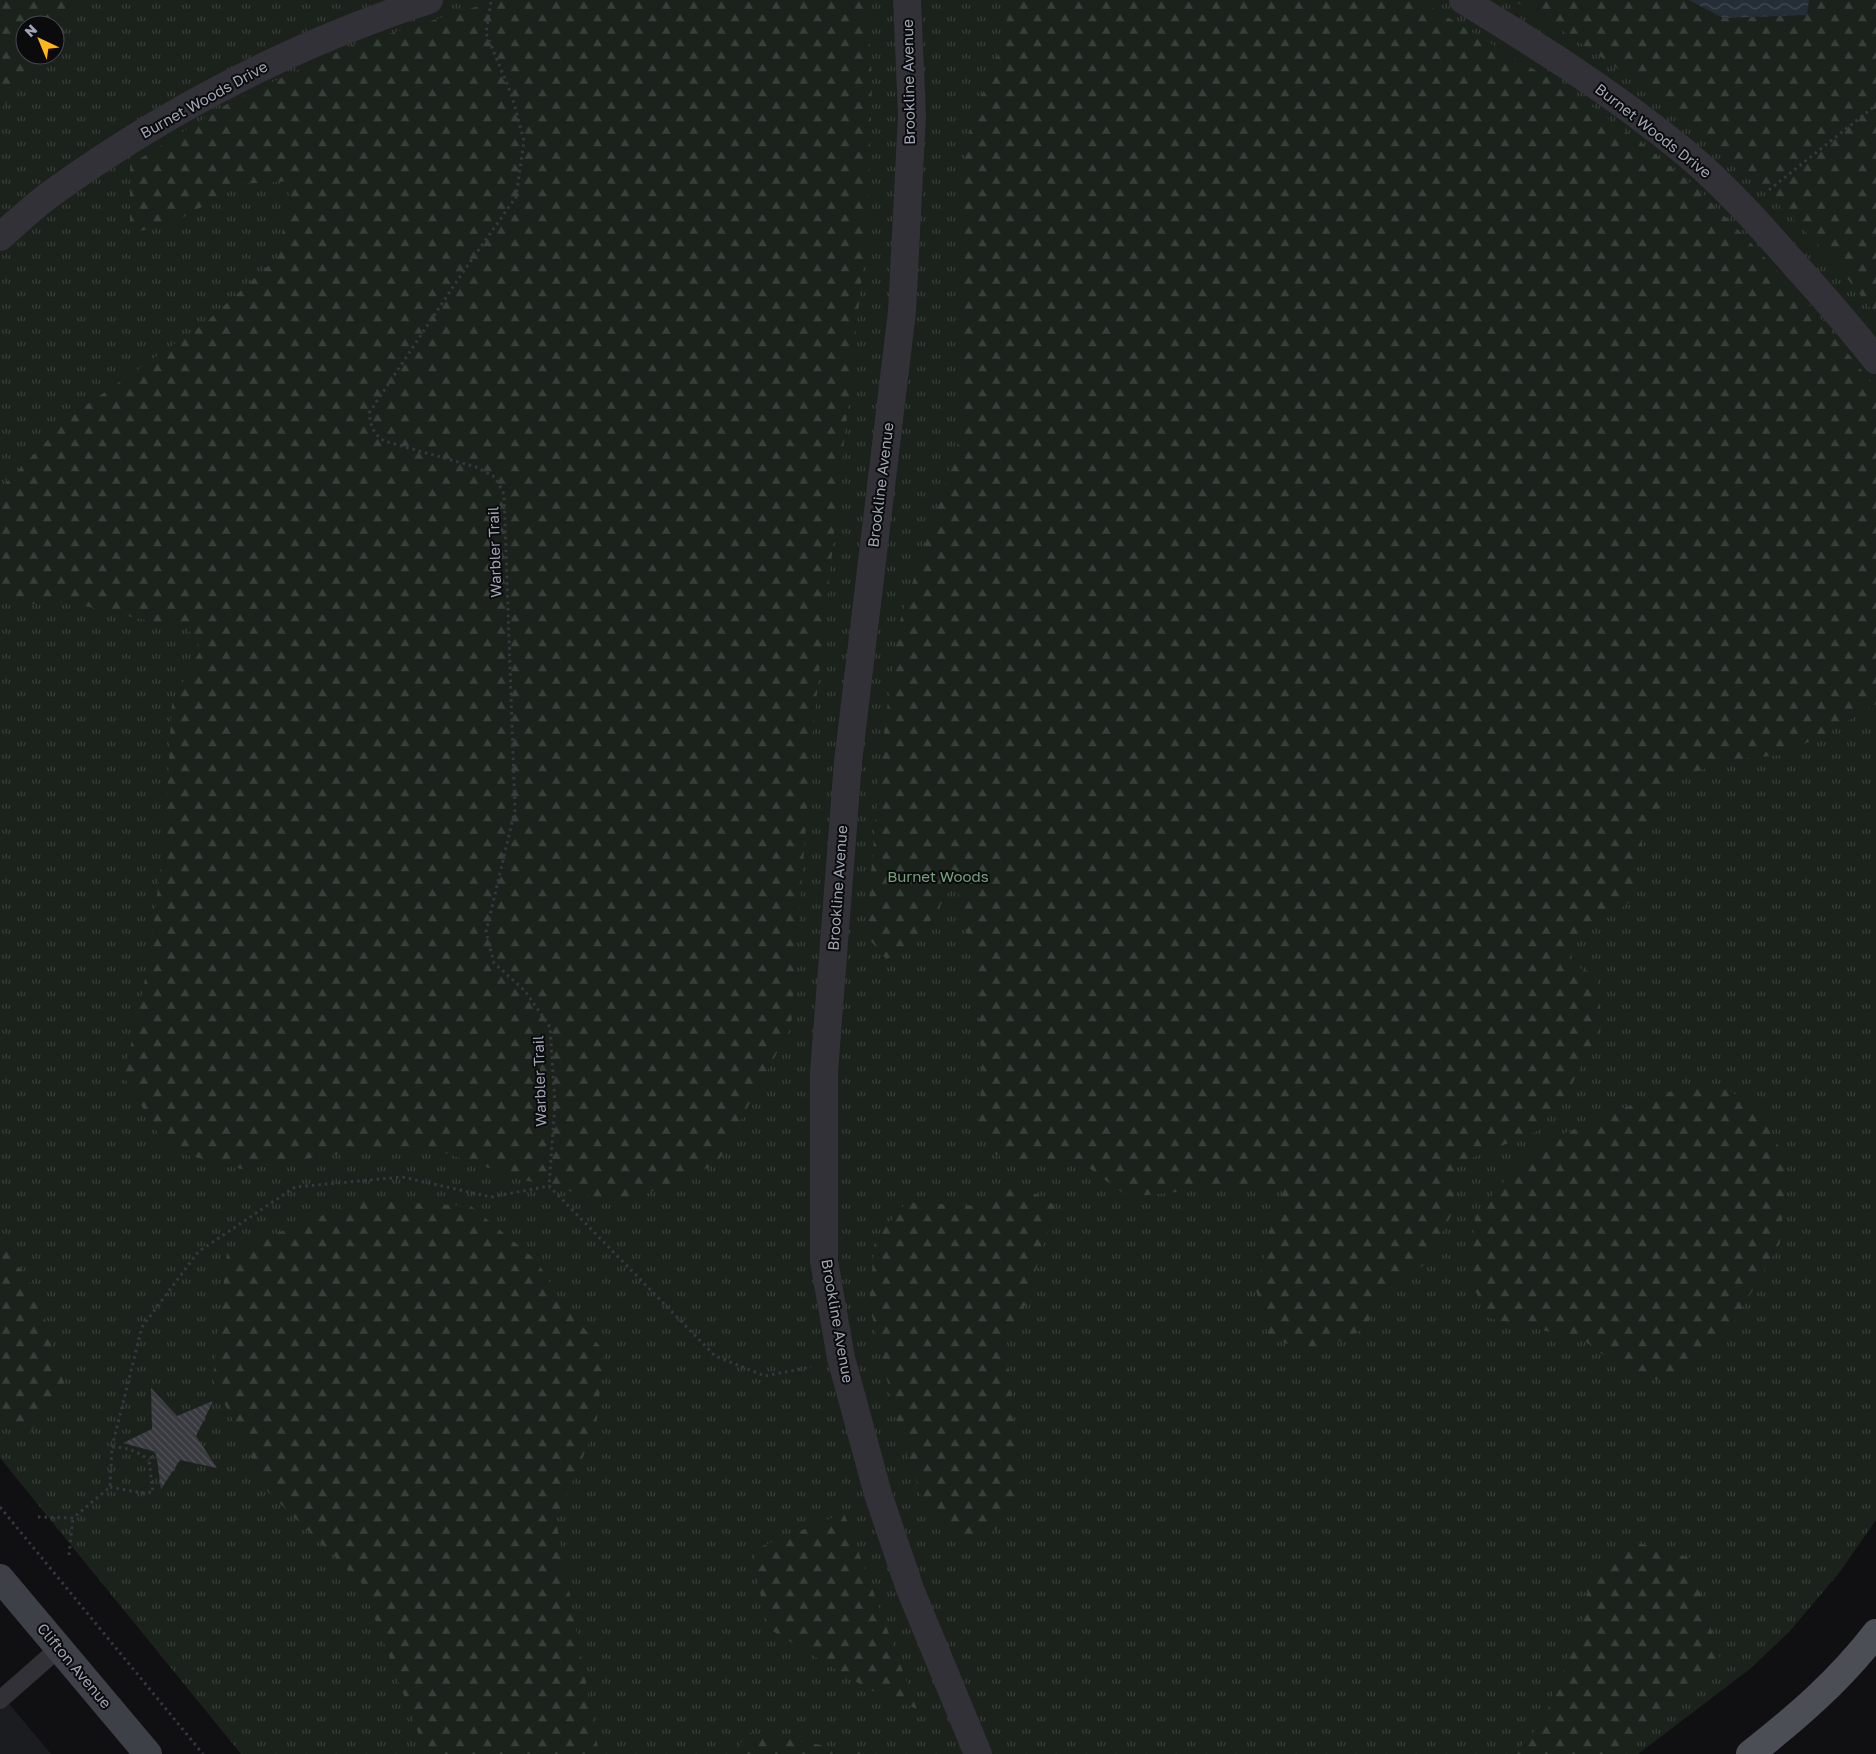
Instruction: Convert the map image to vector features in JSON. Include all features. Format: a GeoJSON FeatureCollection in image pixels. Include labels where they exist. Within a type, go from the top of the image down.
{"type":"FeatureCollection","features":[{"type":"Feature","properties":{"kind":"main road","name":"Clifton Avenue"},"geometry":{"type":"LineString","coordinates":[[0,1578],[148,1754]]}},
{"type":"Feature","properties":{"kind":"main road"},"geometry":{"type":"LineString","coordinates":[[1750,1754],[1797,1717],[1857,1659],[1876,1633]]}},
{"type":"Feature","properties":{"kind":"street","name":"Burnet Woods Drive"},"geometry":{"type":"LineString","coordinates":[[0,237],[52,194],[128,142],[215,91],[295,51],[380,16],[429,0]]}},
{"type":"Feature","properties":{"kind":"street","name":"Brookline Avenue"},"geometry":{"type":"LineString","coordinates":[[907,0],[912,114],[902,311],[848,762],[824,1072],[824,1260],[841,1358],[878,1494],[910,1589],[978,1754]]}},
{"type":"Feature","properties":{"kind":"street","name":"Burnet Woods Drive"},"geometry":{"type":"LineString","coordinates":[[1463,0],[1543,49],[1611,96],[1687,154],[1775,242],[1853,330],[1876,360]]}},
{"type":"Feature","properties":{"kind":"lane"},"geometry":{"type":"LineString","coordinates":[[0,1700],[58,1649]]}},
{"type":"Feature","properties":{"kind":"path","name":"Warbler Trail"},"geometry":{"type":"LineString","coordinates":[[491,2],[486,33],[512,96],[524,141],[516,197],[463,272],[370,413],[370,426],[376,435],[384,441],[476,467],[495,477],[504,494],[515,810],[486,932],[494,963],[524,991],[550,1027],[555,1104],[549,1186]]}},
{"type":"Feature","properties":{"kind":"path"},"geometry":{"type":"LineString","coordinates":[[1762,196],[1876,105]]}},
{"type":"Feature","properties":{"kind":"path"},"geometry":{"type":"LineString","coordinates":[[38,1517],[73,1518],[110,1487],[112,1447],[142,1327],[198,1252],[295,1187],[402,1177],[492,1197],[549,1186],[715,1356],[765,1376],[816,1366]]}},
{"type":"Feature","properties":{"kind":"path"},"geometry":{"type":"LineString","coordinates":[[110,1487],[143,1494],[153,1492],[148,1460],[140,1453],[124,1447],[112,1447]]}},
{"type":"Feature","properties":{"kind":"path"},"geometry":{"type":"LineString","coordinates":[[148,1460],[156,1452]]}},
{"type":"Feature","properties":{"kind":"path"},"geometry":{"type":"LineString","coordinates":[[0,1507],[203,1754]]}},
{"type":"Feature","properties":{"kind":"path"},"geometry":{"type":"LineString","coordinates":[[69,1555],[73,1518]]}},
{"type":"Feature","properties":{"kind":"shaded area"},"geometry":{"type":"Polygon","coordinates":[[[0,1693],[16,1712],[51,1754],[0,1754],[0,1693]]]}},
{"type":"Feature","properties":{"kind":"green space","name":"Burnet Woods"},"geometry":{"type":"Polygon","coordinates":[[[0,0],[1876,0],[1876,1520],[1839,1573],[1789,1632],[1750,1669],[1638,1754],[241,1754],[0,1458],[0,0]]]}},
{"type":"Feature","properties":{"kind":"green space"},"geometry":{"type":"Polygon","coordinates":[[[0,0],[74,0],[65,32],[65,15],[15,15],[15,65],[45,65],[0,109],[0,0]]]}},
{"type":"Feature","properties":{"kind":"green space"},"geometry":{"type":"Polygon","coordinates":[[[498,0],[867,0],[872,79],[868,221],[813,730],[791,1027],[717,1164],[622,1204],[524,1180],[422,1145],[330,1155],[241,1169],[168,1150],[124,1077],[147,970],[165,836],[172,702],[201,649],[187,628],[68,602],[16,605],[0,596],[0,489],[72,415],[206,322],[278,257],[291,181],[241,184],[177,221],[130,234],[130,165],[232,101],[350,46],[498,0]]]}},
{"type":"Feature","properties":{"kind":"green space"},"geometry":{"type":"Polygon","coordinates":[[[1009,0],[1419,0],[1576,95],[1643,144],[1699,190],[1817,314],[1876,389],[1876,704],[1828,733],[1780,755],[1733,760],[1675,778],[1643,837],[1630,902],[1571,942],[1572,965],[1596,974],[1602,1025],[1570,1088],[1536,1132],[1456,1164],[1453,1212],[1424,1265],[1386,1289],[1365,1328],[1315,1354],[1269,1337],[1256,1290],[1275,1210],[1285,1188],[1226,1187],[1128,1197],[1077,1159],[1011,1161],[988,1150],[977,1117],[983,1080],[976,971],[955,882],[911,951],[886,959],[866,935],[880,765],[897,630],[960,437],[961,172],[974,112],[994,69],[1006,27],[1009,0]]]}},
{"type":"Feature","properties":{"kind":"green space"},"geometry":{"type":"Polygon","coordinates":[[[1513,0],[1689,0],[1724,18],[1807,15],[1809,0],[1876,0],[1876,315],[1832,259],[1760,185],[1659,97],[1557,27],[1513,0]]]}},
{"type":"Feature","properties":{"kind":"green space"},"geometry":{"type":"Polygon","coordinates":[[[1689,1085],[1729,1090],[1766,1117],[1787,1167],[1780,1243],[1736,1319],[1696,1364],[1659,1380],[1625,1371],[1582,1339],[1489,1318],[1469,1278],[1475,1216],[1532,1148],[1615,1111],[1689,1085]]]}},
{"type":"Feature","properties":{"kind":"green space"},"geometry":{"type":"Polygon","coordinates":[[[1019,1184],[1056,1206],[1022,1314],[1006,1345],[1013,1417],[1022,1479],[1005,1522],[981,1540],[971,1541],[956,1535],[921,1496],[897,1422],[869,1303],[875,1239],[907,1202],[973,1206],[1019,1184]]]}},
{"type":"Feature","properties":{"kind":"green space"},"geometry":{"type":"Polygon","coordinates":[[[361,1200],[471,1206],[537,1261],[562,1303],[604,1351],[596,1427],[556,1519],[599,1754],[426,1754],[361,1582],[268,1492],[213,1380],[227,1253],[361,1200]]]}},
{"type":"Feature","properties":{"kind":"green space"},"geometry":{"type":"Polygon","coordinates":[[[0,1241],[37,1292],[64,1384],[26,1439],[0,1416],[0,1241]]]}},
{"type":"Feature","properties":{"kind":"green space"},"geometry":{"type":"Polygon","coordinates":[[[844,1513],[917,1709],[868,1689],[766,1627],[753,1550],[844,1513]]]}},
{"type":"Feature","properties":{"kind":"green space"},"geometry":{"type":"Polygon","coordinates":[[[1628,1540],[1690,1558],[1721,1662],[1618,1754],[1515,1754],[1543,1721],[1580,1629],[1590,1575],[1628,1540]]]}},
{"type":"Feature","properties":{"kind":"green space"},"geometry":{"type":"Polygon","coordinates":[[[750,1733],[875,1754],[730,1754],[750,1733]]]}},
{"type":"Feature","properties":{"kind":"water"},"geometry":{"type":"Polygon","coordinates":[[[1689,0],[1809,0],[1807,15],[1723,18],[1689,0]]]}},
{"type":"Feature","properties":{"kind":"building"},"geometry":{"type":"Polygon","coordinates":[[[151,1388],[177,1416],[213,1401],[196,1436],[217,1468],[180,1460],[161,1489],[156,1452],[123,1443],[152,1429],[151,1388]]]}}]}
